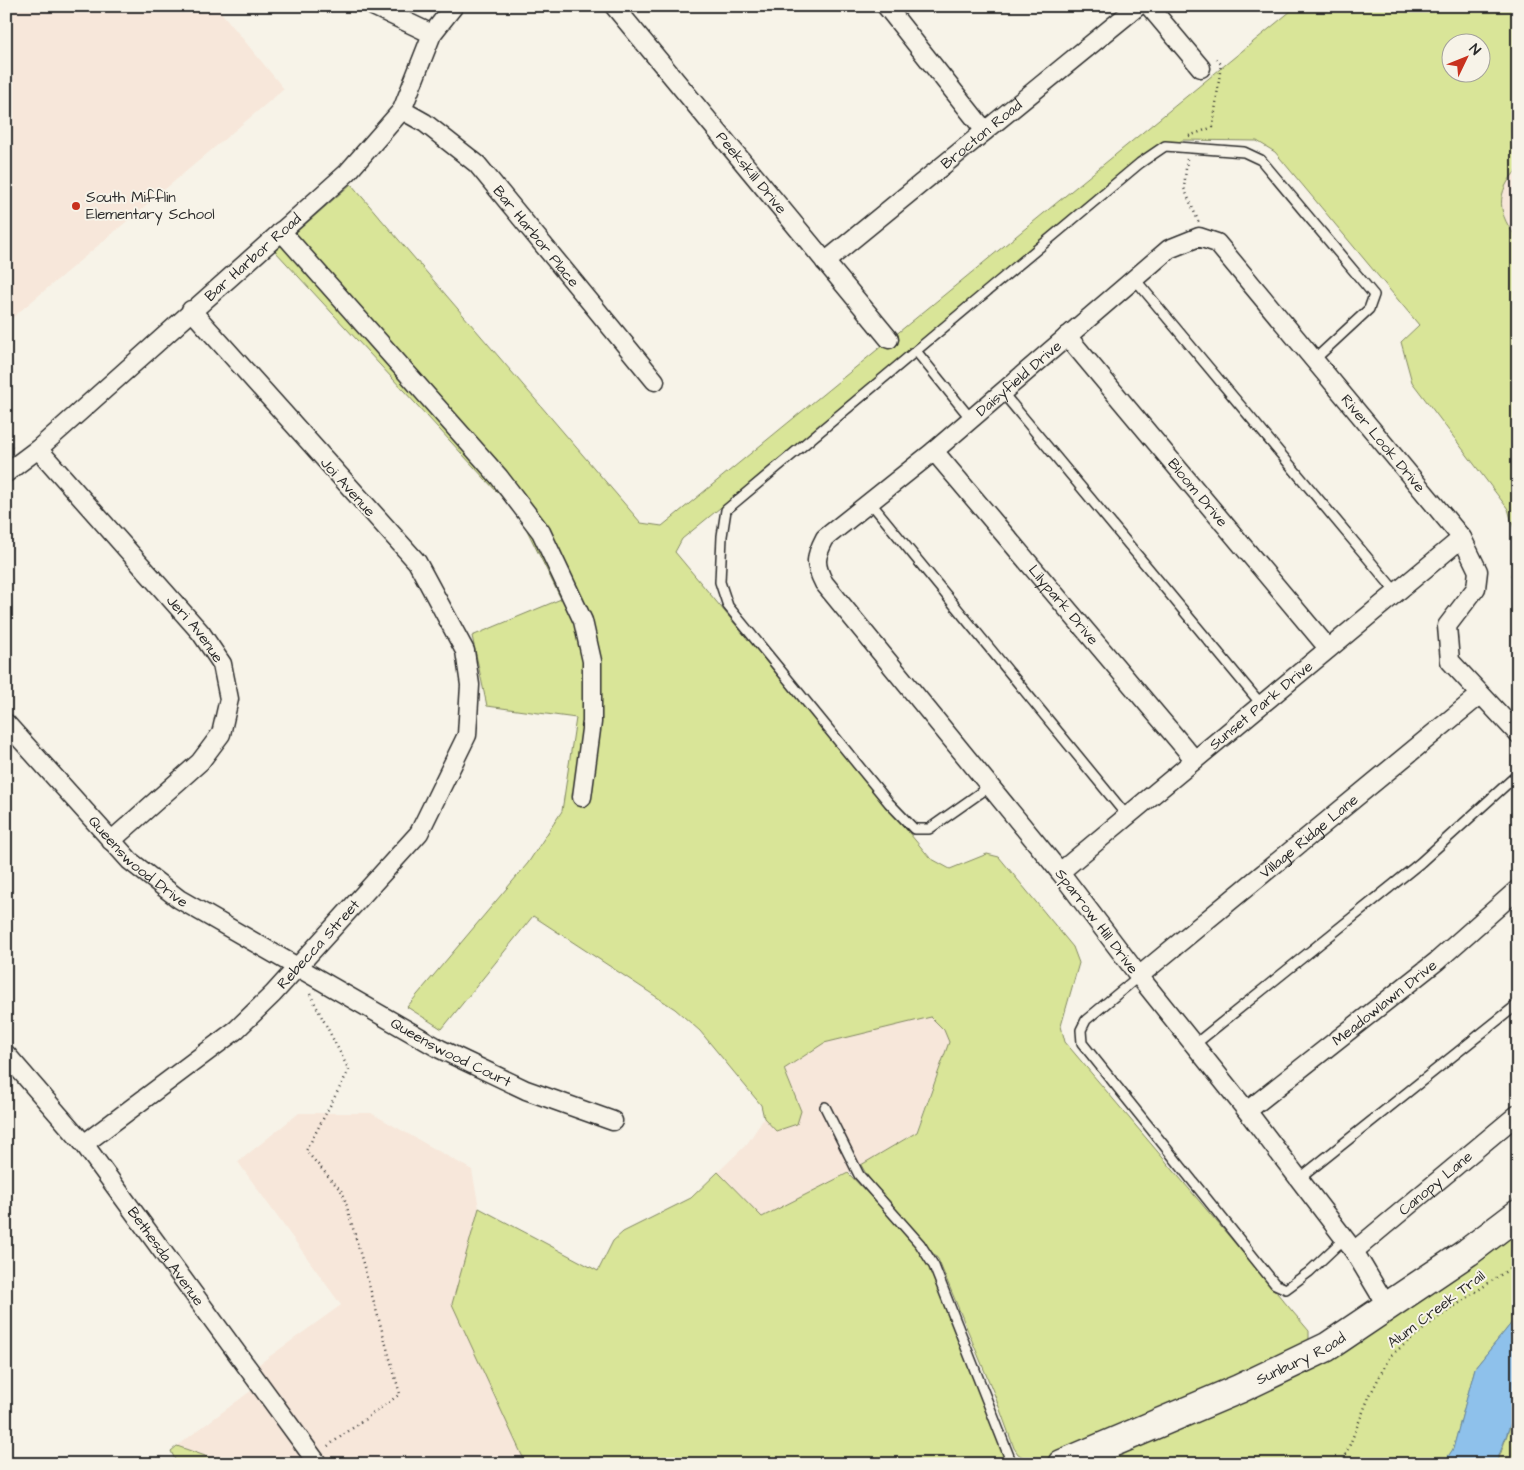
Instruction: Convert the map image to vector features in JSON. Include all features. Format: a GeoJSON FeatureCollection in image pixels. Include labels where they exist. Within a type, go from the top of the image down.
{"type":"FeatureCollection","features":[{"type":"Feature","properties":{"kind":"main road","name":"Sunbury Road"},"geometry":{"type":"LineString","coordinates":[[1062,1464],[1248,1385],[1326,1347],[1388,1308],[1518,1214]]}},
{"type":"Feature","properties":{"kind":"street"},"geometry":{"type":"LineString","coordinates":[[373,6],[432,34]]}},
{"type":"Feature","properties":{"kind":"street","name":"Bar Harbor Road"},"geometry":{"type":"LineString","coordinates":[[6,472],[38,449],[191,310],[347,173],[402,110],[432,34],[454,6]]}},
{"type":"Feature","properties":{"kind":"street","name":"Peekskill Drive"},"geometry":{"type":"LineString","coordinates":[[614,6],[889,339]]}},
{"type":"Feature","properties":{"kind":"street"},"geometry":{"type":"LineString","coordinates":[[886,6],[985,131]]}},
{"type":"Feature","properties":{"kind":"street","name":"Brocton Road"},"geometry":{"type":"LineString","coordinates":[[825,262],[1138,6]]}},
{"type":"Feature","properties":{"kind":"street"},"geometry":{"type":"LineString","coordinates":[[1149,6],[1201,68]]}},
{"type":"Feature","properties":{"kind":"street","name":"Bar Harbor Place"},"geometry":{"type":"LineString","coordinates":[[402,110],[425,123],[477,164],[655,382]]}},
{"type":"Feature","properties":{"kind":"street"},"geometry":{"type":"LineString","coordinates":[[281,231],[499,478],[541,532],[583,621],[592,661],[592,722],[582,797]]}},
{"type":"Feature","properties":{"kind":"street","name":"River Look Drive"},"geometry":{"type":"LineString","coordinates":[[1199,236],[1217,243],[1462,538],[1478,571],[1476,588],[1447,626],[1450,661],[1480,696]]}},
{"type":"Feature","properties":{"kind":"street","name":"Daisyfield Drive"},"geometry":{"type":"LineString","coordinates":[[825,538],[934,451],[1168,248],[1199,236]]}},
{"type":"Feature","properties":{"kind":"street","name":"Joi Avenue"},"geometry":{"type":"LineString","coordinates":[[191,310],[305,440],[417,562],[465,651],[470,685]]}},
{"type":"Feature","properties":{"kind":"street","name":"Bloom Drive"},"geometry":{"type":"LineString","coordinates":[[1067,336],[1328,648]]}},
{"type":"Feature","properties":{"kind":"street","name":"Jeri Avenue"},"geometry":{"type":"LineString","coordinates":[[38,449],[201,633],[222,664],[229,699],[221,734],[200,762],[112,842]]}},
{"type":"Feature","properties":{"kind":"street","name":"Lilypark Drive"},"geometry":{"type":"LineString","coordinates":[[934,451],[1194,759]]}},
{"type":"Feature","properties":{"kind":"street","name":"Sparrow Hill Drive"},"geometry":{"type":"LineString","coordinates":[[825,538],[817,552],[817,568],[824,583],[1060,872],[1139,976],[1247,1111],[1349,1245],[1388,1308]]}},
{"type":"Feature","properties":{"kind":"street","name":"Sunset Park Drive"},"geometry":{"type":"LineString","coordinates":[[1060,872],[1462,538]]}},
{"type":"Feature","properties":{"kind":"street","name":"Rebecca Street"},"geometry":{"type":"LineString","coordinates":[[84,1144],[236,1030],[297,968],[419,833],[467,734],[470,685]]}},
{"type":"Feature","properties":{"kind":"street"},"geometry":{"type":"LineString","coordinates":[[1480,696],[1518,734]]}},
{"type":"Feature","properties":{"kind":"street","name":"Village Ridge Lane"},"geometry":{"type":"LineString","coordinates":[[1139,976],[1480,696]]}},
{"type":"Feature","properties":{"kind":"street","name":"Queenswood Drive"},"geometry":{"type":"LineString","coordinates":[[6,724],[112,842],[137,867],[179,899],[297,968]]}},
{"type":"Feature","properties":{"kind":"street","name":"Meadowlawn Drive"},"geometry":{"type":"LineString","coordinates":[[1247,1111],[1437,960],[1518,889]]}},
{"type":"Feature","properties":{"kind":"street","name":"Queenswood Court"},"geometry":{"type":"LineString","coordinates":[[297,968],[440,1049],[526,1090],[614,1121]]}},
{"type":"Feature","properties":{"kind":"street","name":"Bethesda Avenue"},"geometry":{"type":"LineString","coordinates":[[6,1054],[84,1144],[316,1460]]}},
{"type":"Feature","properties":{"kind":"street","name":"Canopy Lane"},"geometry":{"type":"LineString","coordinates":[[1349,1245],[1518,1114]]}},
{"type":"Feature","properties":{"kind":"lane"},"geometry":{"type":"LineString","coordinates":[[990,786],[929,829],[914,829],[890,803],[728,606],[720,582],[722,536],[726,510],[1140,163],[1165,146],[1244,152],[1261,160],[1374,295],[1370,309],[1314,360]]}},
{"type":"Feature","properties":{"kind":"lane"},"geometry":{"type":"LineString","coordinates":[[1134,278],[1396,592]]}},
{"type":"Feature","properties":{"kind":"lane"},"geometry":{"type":"LineString","coordinates":[[916,351],[971,419]]}},
{"type":"Feature","properties":{"kind":"lane"},"geometry":{"type":"LineString","coordinates":[[1002,392],[1261,704]]}},
{"type":"Feature","properties":{"kind":"lane"},"geometry":{"type":"LineString","coordinates":[[870,502],[1127,816]]}},
{"type":"Feature","properties":{"kind":"lane"},"geometry":{"type":"LineString","coordinates":[[1194,1045],[1420,863],[1518,774]]}},
{"type":"Feature","properties":{"kind":"lane"},"geometry":{"type":"LineString","coordinates":[[1139,976],[1086,1020],[1081,1030],[1082,1043],[1275,1284],[1286,1289],[1349,1245]]}},
{"type":"Feature","properties":{"kind":"lane"},"geometry":{"type":"LineString","coordinates":[[1299,1179],[1518,1004]]}},
{"type":"Feature","properties":{"kind":"lane"},"geometry":{"type":"LineString","coordinates":[[825,1107],[859,1175],[920,1244],[934,1266],[1012,1464]]}},
{"type":"Feature","properties":{"kind":"path"},"geometry":{"type":"LineString","coordinates":[[1199,236],[1199,222],[1184,188],[1189,135],[1213,127],[1221,64],[1208,49]]}},
{"type":"Feature","properties":{"kind":"path"},"geometry":{"type":"LineString","coordinates":[[297,968],[349,1070],[306,1151],[344,1193],[400,1394],[316,1460]]}},
{"type":"Feature","properties":{"kind":"path","name":"Alum Creek Trail"},"geometry":{"type":"LineString","coordinates":[[1342,1464],[1369,1397],[1390,1356],[1436,1319],[1518,1263]]}},
{"type":"Feature","properties":{"kind":"shaded area","name":"South Mifflin Elementary School"},"geometry":{"type":"Polygon","coordinates":[[[6,6],[216,6],[284,89],[6,323],[6,6]]]}},
{"type":"Feature","properties":{"kind":"shaded area"},"geometry":{"type":"Polygon","coordinates":[[[1518,169],[1518,239],[1508,228],[1500,200],[1506,181],[1518,169]]]}},
{"type":"Feature","properties":{"kind":"shaded area"},"geometry":{"type":"Polygon","coordinates":[[[931,1016],[944,1030],[949,1042],[916,1132],[848,1173],[762,1217],[718,1172],[747,1144],[764,1118],[776,1131],[801,1111],[784,1069],[824,1043],[931,1016]]]}},
{"type":"Feature","properties":{"kind":"shaded area"},"geometry":{"type":"Polygon","coordinates":[[[299,1113],[371,1113],[472,1170],[479,1208],[453,1304],[526,1464],[228,1464],[177,1446],[264,1381],[255,1367],[341,1305],[238,1162],[299,1113]]]}},
{"type":"Feature","properties":{"kind":"green space"},"geometry":{"type":"Polygon","coordinates":[[[1297,6],[1518,6],[1518,169],[1505,186],[1501,204],[1506,221],[1518,239],[1518,583],[1511,576],[1517,539],[1508,509],[1412,382],[1401,342],[1419,325],[1275,152],[1257,141],[1183,140],[1156,152],[682,539],[675,552],[930,858],[950,869],[987,854],[999,857],[1073,947],[1079,963],[1061,1026],[1065,1042],[1309,1331],[1309,1341],[1077,1447],[1034,1464],[1018,1454],[1014,1448],[995,1396],[938,1259],[871,1182],[861,1165],[917,1132],[949,1042],[944,1030],[931,1017],[824,1043],[784,1069],[801,1111],[797,1124],[776,1131],[764,1118],[761,1105],[700,1031],[675,1009],[533,916],[442,1029],[407,1007],[528,863],[562,811],[576,718],[487,706],[472,636],[561,599],[521,518],[275,251],[351,184],[641,523],[662,526],[1297,6]]]}},
{"type":"Feature","properties":{"kind":"green space"},"geometry":{"type":"Polygon","coordinates":[[[718,1172],[762,1217],[848,1173],[910,1237],[928,1263],[1004,1451],[1007,1464],[526,1464],[452,1304],[479,1208],[598,1271],[613,1241],[623,1232],[691,1198],[718,1172]]]}},
{"type":"Feature","properties":{"kind":"green space"},"geometry":{"type":"Polygon","coordinates":[[[1518,1226],[1518,1315],[1475,1368],[1453,1450],[1443,1464],[1082,1464],[1256,1393],[1518,1226]]]}},
{"type":"Feature","properties":{"kind":"green space"},"geometry":{"type":"Polygon","coordinates":[[[1518,1403],[1518,1464],[1496,1464],[1498,1461],[1518,1403]]]}},
{"type":"Feature","properties":{"kind":"green space"},"geometry":{"type":"Polygon","coordinates":[[[177,1446],[228,1464],[177,1464],[171,1451],[177,1446]]]}},
{"type":"Feature","properties":{"kind":"water"},"geometry":{"type":"Polygon","coordinates":[[[1518,1315],[1518,1403],[1496,1464],[1443,1464],[1453,1449],[1475,1368],[1518,1315]]]}},
{"type":"Feature","properties":{"kind":"place","name":"South Mifflin Elementary School"},"geometry":{"type":"Point","coordinates":[76,206]}}]}
